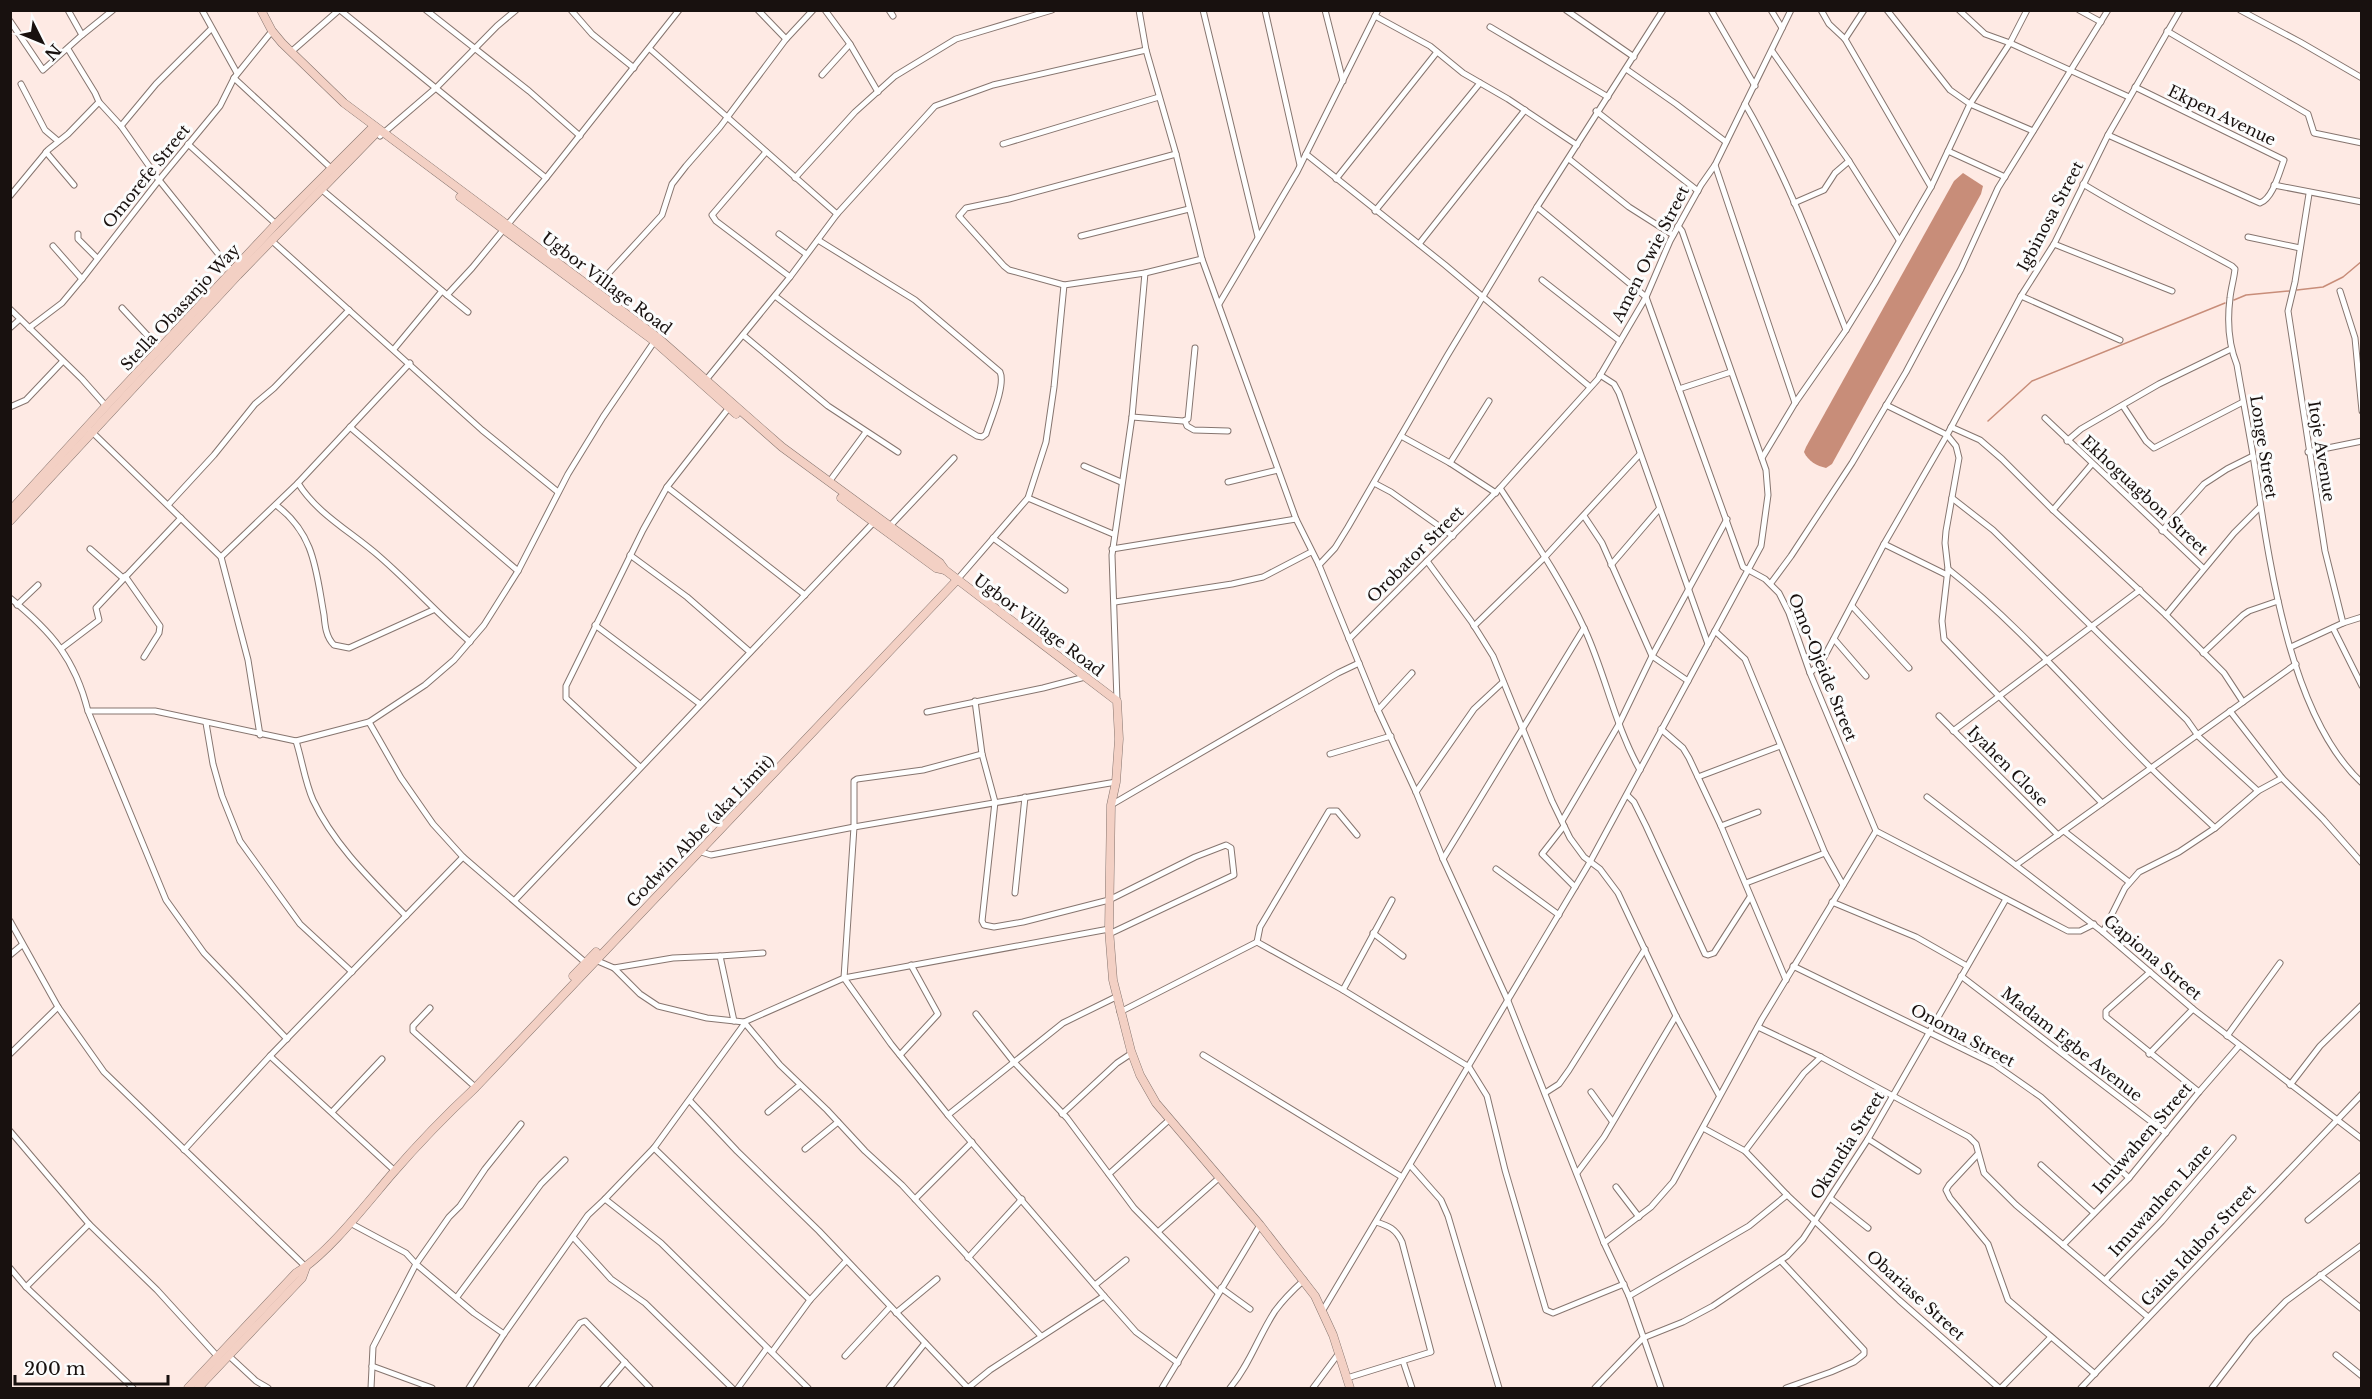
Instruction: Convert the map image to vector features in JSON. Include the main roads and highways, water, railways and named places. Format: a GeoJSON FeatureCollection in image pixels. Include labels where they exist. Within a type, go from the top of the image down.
{"type":"FeatureCollection","features":[{"type":"Feature","properties":{"kind":"waterway"},"geometry":{"type":"LineString","coordinates":[[2297,290],[2323,287],[2343,277],[2362,261]]}},
{"type":"Feature","properties":{"kind":"waterway"},"geometry":{"type":"LineString","coordinates":[[2234,300],[2246,295],[2289,291]]}},
{"type":"Feature","properties":{"kind":"waterway"},"geometry":{"type":"LineString","coordinates":[[1988,421],[2032,381],[2225,303]]}}]}
